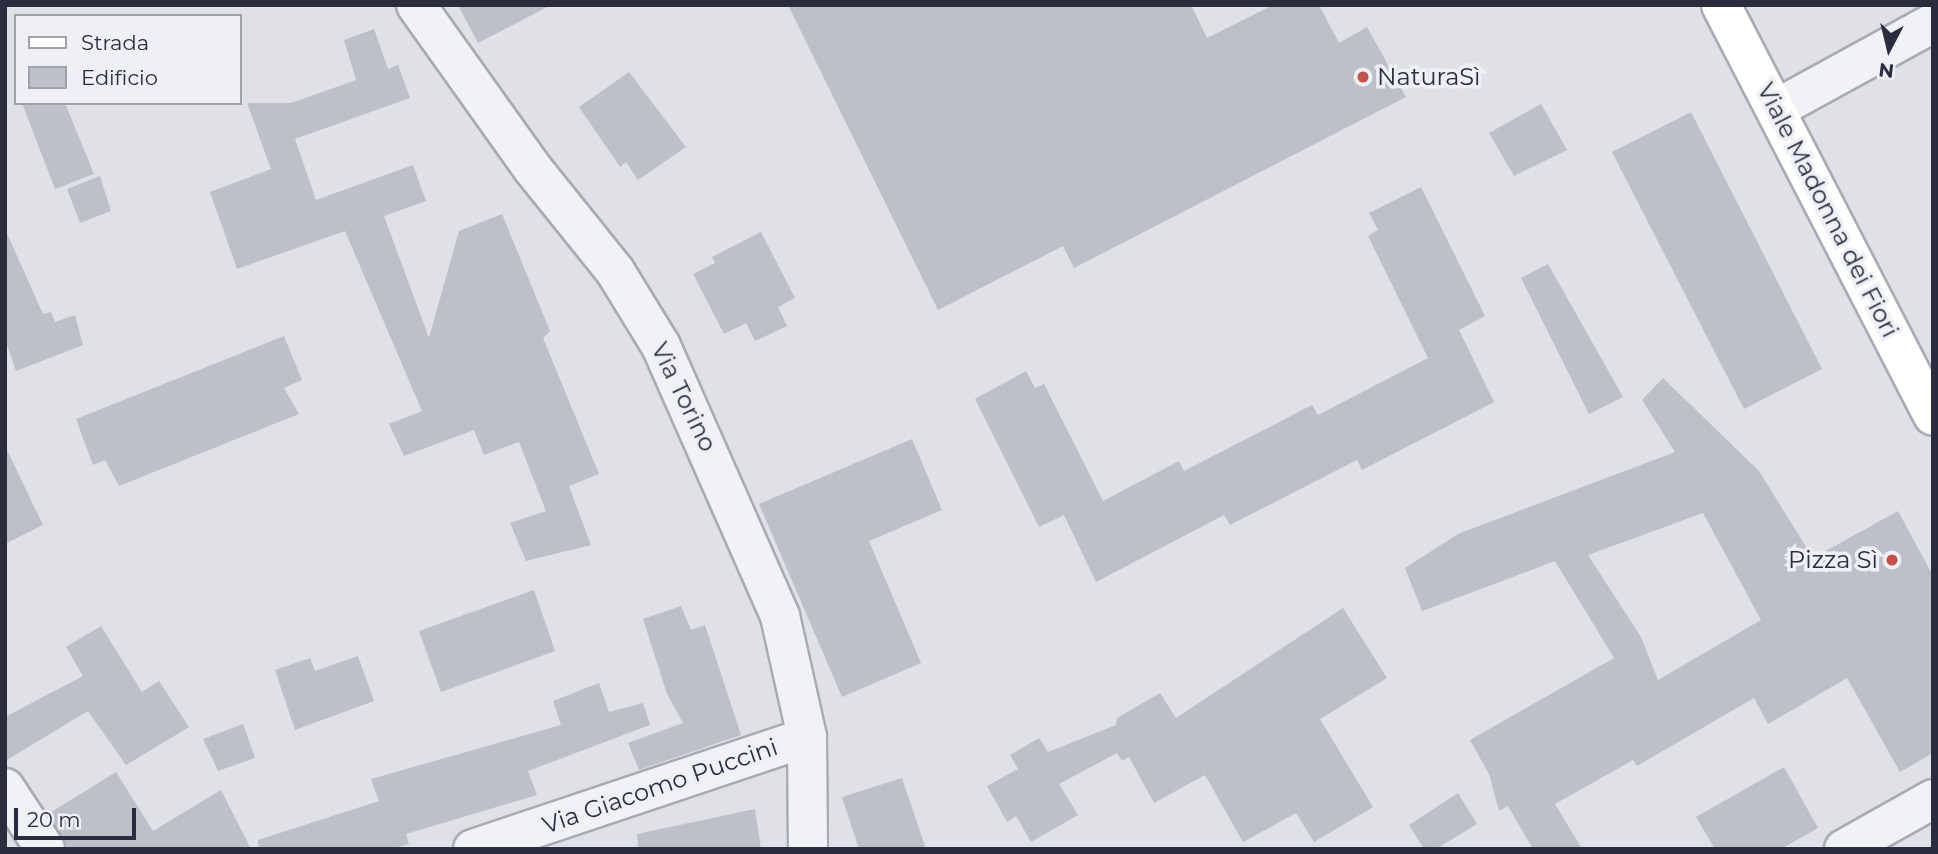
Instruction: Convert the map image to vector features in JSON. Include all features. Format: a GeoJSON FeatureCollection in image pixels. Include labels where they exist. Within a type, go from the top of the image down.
{"type":"FeatureCollection","features":[{"type":"Feature","properties":{"kind":"main road","name":"Viale Madonna dei Fiori"},"geometry":{"type":"LineString","coordinates":[[1721,5],[1933,415]]}},
{"type":"Feature","properties":{"kind":"street","name":"Via Torino"},"geometry":{"type":"LineString","coordinates":[[416,5],[533,169],[615,271],[661,346],[780,615],[807,737],[808,849]]}},
{"type":"Feature","properties":{"kind":"street"},"geometry":{"type":"LineString","coordinates":[[1776,109],[1933,23]]}},
{"type":"Feature","properties":{"kind":"street","name":"Via Giacomo Puccini"},"geometry":{"type":"LineString","coordinates":[[473,849],[807,737]]}},
{"type":"Feature","properties":{"kind":"street"},"geometry":{"type":"LineString","coordinates":[[5,788],[45,849]]}},
{"type":"Feature","properties":{"kind":"street"},"geometry":{"type":"LineString","coordinates":[[1844,849],[1933,799]]}},
{"type":"Feature","properties":{"kind":"building"},"geometry":{"type":"Polygon","coordinates":[[[458,5],[551,5],[478,43],[458,5]]]}},
{"type":"Feature","properties":{"kind":"building"},"geometry":{"type":"Polygon","coordinates":[[[788,5],[1191,5],[1207,38],[1273,5],[1319,5],[1339,43],[1367,27],[1406,97],[1074,268],[1063,246],[938,310],[788,5]]]}},
{"type":"Feature","properties":{"kind":"building"},"geometry":{"type":"Polygon","coordinates":[[[374,29],[388,69],[398,65],[410,98],[295,139],[316,200],[413,165],[426,201],[384,216],[429,338],[459,231],[502,214],[550,331],[543,338],[599,474],[569,486],[591,545],[526,561],[510,523],[546,511],[519,442],[484,455],[474,430],[404,456],[389,424],[422,411],[345,231],[237,269],[210,192],[271,169],[247,103],[291,103],[356,80],[344,40],[374,29]]]}},
{"type":"Feature","properties":{"kind":"building"},"geometry":{"type":"Polygon","coordinates":[[[629,72],[686,147],[638,180],[626,162],[620,167],[579,107],[629,72]]]}},
{"type":"Feature","properties":{"kind":"building"},"geometry":{"type":"Polygon","coordinates":[[[1541,104],[1567,150],[1514,176],[1489,133],[1541,104]]]}},
{"type":"Feature","properties":{"kind":"building"},"geometry":{"type":"Polygon","coordinates":[[[23,105],[66,105],[94,174],[55,189],[23,105]]]}},
{"type":"Feature","properties":{"kind":"building"},"geometry":{"type":"Polygon","coordinates":[[[1691,112],[1822,369],[1744,409],[1612,152],[1691,112]]]}},
{"type":"Feature","properties":{"kind":"building"},"geometry":{"type":"Polygon","coordinates":[[[100,176],[111,211],[80,223],[67,189],[100,176]]]}},
{"type":"Feature","properties":{"kind":"building"},"geometry":{"type":"Polygon","coordinates":[[[1421,187],[1485,316],[1459,330],[1494,402],[1362,470],[1357,460],[1230,525],[1224,515],[1096,582],[1064,515],[1039,527],[975,399],[1026,371],[1035,388],[1044,384],[1103,501],[1179,461],[1184,471],[1312,405],[1318,415],[1428,358],[1368,236],[1378,230],[1369,213],[1421,187]]]}},
{"type":"Feature","properties":{"kind":"building"},"geometry":{"type":"Polygon","coordinates":[[[5,229],[43,314],[51,312],[55,322],[75,315],[83,345],[16,371],[5,339],[5,229]]]}},
{"type":"Feature","properties":{"kind":"building"},"geometry":{"type":"Polygon","coordinates":[[[761,232],[795,298],[778,307],[787,326],[755,341],[746,323],[724,334],[693,274],[715,263],[712,257],[761,232]]]}},
{"type":"Feature","properties":{"kind":"building"},"geometry":{"type":"Polygon","coordinates":[[[1548,264],[1623,397],[1589,414],[1521,278],[1548,264]]]}},
{"type":"Feature","properties":{"kind":"building"},"geometry":{"type":"Polygon","coordinates":[[[284,336],[302,380],[284,388],[299,414],[119,486],[105,460],[93,465],[76,419],[284,336]]]}},
{"type":"Feature","properties":{"kind":"building"},"geometry":{"type":"Polygon","coordinates":[[[1663,378],[1759,471],[1813,558],[1898,511],[1933,576],[1933,753],[1900,772],[1847,678],[1768,724],[1754,698],[1637,766],[1633,760],[1555,804],[1582,849],[1533,849],[1508,806],[1499,811],[1489,774],[1470,740],[1614,658],[1555,561],[1422,611],[1405,568],[1458,534],[1675,452],[1642,400],[1663,378]],[[1703,513],[1588,555],[1641,637],[1658,680],[1761,620],[1703,513]]]}},
{"type":"Feature","properties":{"kind":"building"},"geometry":{"type":"Polygon","coordinates":[[[912,439],[942,510],[869,541],[921,663],[842,697],[759,504],[912,439]]]}},
{"type":"Feature","properties":{"kind":"building"},"geometry":{"type":"Polygon","coordinates":[[[5,446],[43,525],[5,544],[5,446]]]}},
{"type":"Feature","properties":{"kind":"building"},"geometry":{"type":"Polygon","coordinates":[[[534,590],[555,651],[441,692],[419,631],[534,590]]]}},
{"type":"Feature","properties":{"kind":"building"},"geometry":{"type":"Polygon","coordinates":[[[681,606],[691,630],[705,625],[741,735],[639,770],[628,743],[683,723],[667,694],[643,619],[681,606]]]}},
{"type":"Feature","properties":{"kind":"building"},"geometry":{"type":"Polygon","coordinates":[[[1343,608],[1387,678],[1320,719],[1373,807],[1314,842],[1296,813],[1243,842],[1205,775],[1154,803],[1129,757],[1122,761],[1117,753],[1059,784],[1078,815],[1031,842],[1016,816],[1007,822],[987,786],[1018,769],[1010,755],[1039,738],[1048,752],[1116,725],[1117,718],[1160,693],[1176,718],[1343,608]]]}},
{"type":"Feature","properties":{"kind":"building"},"geometry":{"type":"Polygon","coordinates":[[[101,626],[142,692],[159,681],[189,727],[126,765],[88,711],[5,761],[5,717],[83,676],[66,647],[101,626]]]}},
{"type":"Feature","properties":{"kind":"building"},"geometry":{"type":"Polygon","coordinates":[[[358,656],[374,701],[295,730],[275,670],[310,658],[315,671],[358,656]]]}},
{"type":"Feature","properties":{"kind":"building"},"geometry":{"type":"Polygon","coordinates":[[[599,683],[609,712],[643,703],[650,725],[528,771],[537,795],[406,834],[409,844],[391,849],[259,849],[258,840],[379,801],[371,779],[561,725],[553,701],[599,683]]]}},
{"type":"Feature","properties":{"kind":"building"},"geometry":{"type":"Polygon","coordinates":[[[243,724],[255,758],[218,771],[203,739],[243,724]]]}},
{"type":"Feature","properties":{"kind":"building"},"geometry":{"type":"Polygon","coordinates":[[[1784,767],[1818,828],[1781,849],[1715,849],[1696,817],[1784,767]]]}},
{"type":"Feature","properties":{"kind":"building"},"geometry":{"type":"Polygon","coordinates":[[[116,772],[153,831],[221,790],[251,849],[67,849],[48,814],[116,772]]]}},
{"type":"Feature","properties":{"kind":"building"},"geometry":{"type":"Polygon","coordinates":[[[902,778],[926,849],[859,849],[842,797],[902,778]]]}},
{"type":"Feature","properties":{"kind":"building"},"geometry":{"type":"Polygon","coordinates":[[[1458,793],[1477,824],[1436,849],[1424,849],[1409,825],[1458,793]]]}},
{"type":"Feature","properties":{"kind":"building"},"geometry":{"type":"Polygon","coordinates":[[[755,809],[761,849],[638,849],[637,834],[755,809]]]}},
{"type":"Feature","properties":{"kind":"place","name":"NaturaSì"},"geometry":{"type":"Point","coordinates":[1363,77]}},
{"type":"Feature","properties":{"kind":"place","name":"Pizza Sì"},"geometry":{"type":"Point","coordinates":[1892,560]}}]}
